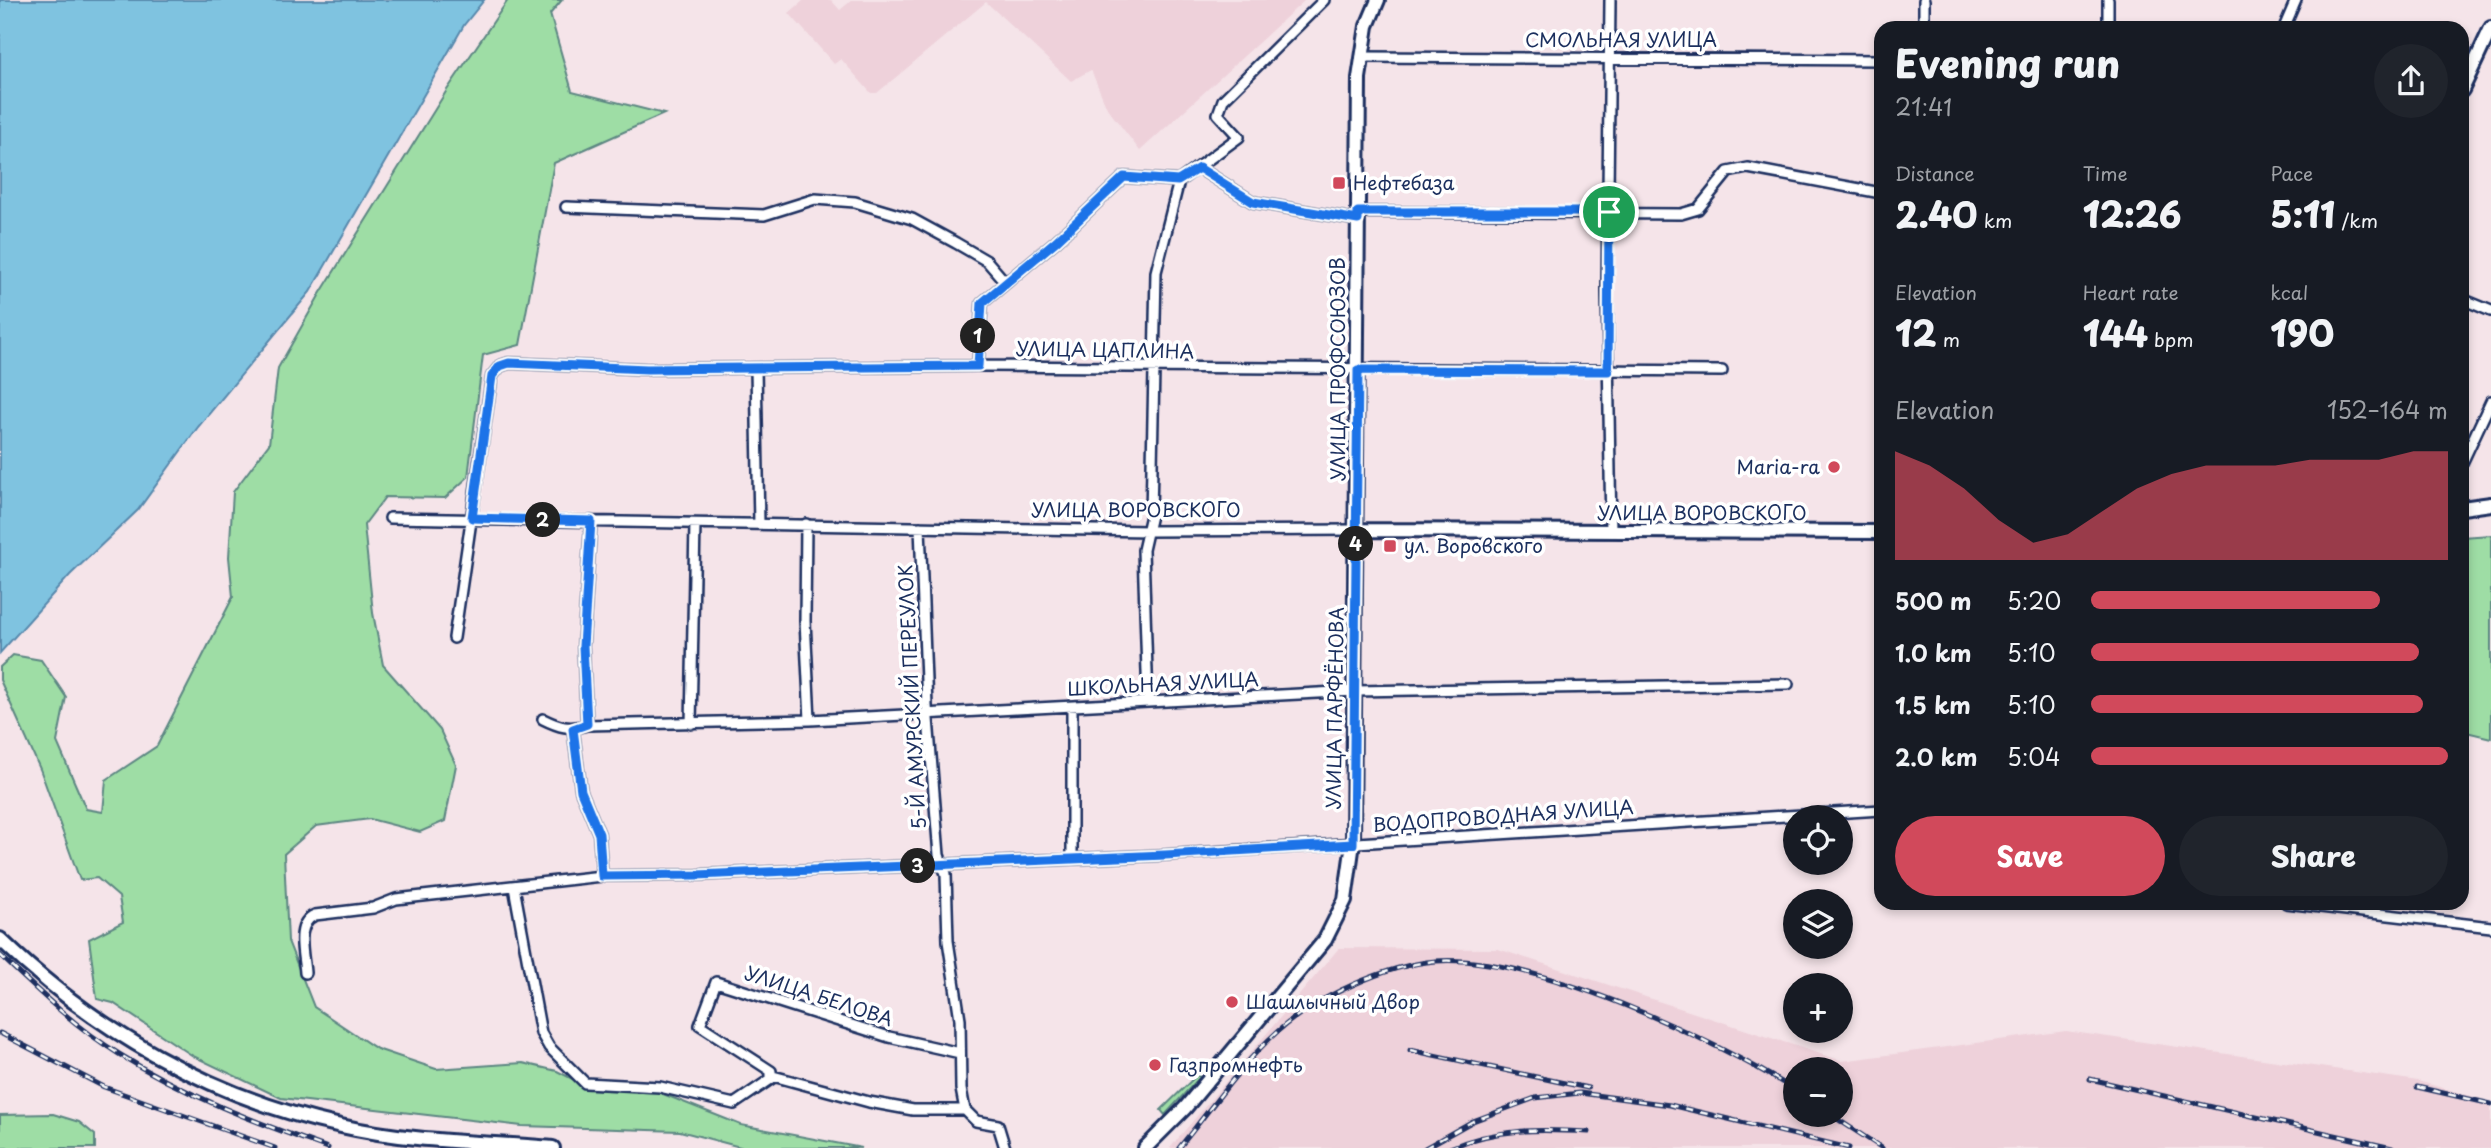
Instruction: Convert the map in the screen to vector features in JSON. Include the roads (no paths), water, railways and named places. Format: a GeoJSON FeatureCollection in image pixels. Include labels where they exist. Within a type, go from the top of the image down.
{"type":"FeatureCollection","features":[{"type":"Feature","properties":{"kind":"main road","name":"УЛИЦА ПРОФСОЮЗОВ"},"geometry":{"type":"LineString","coordinates":[[1356,530],[1361,57],[1367,26],[1378,0]]}},
{"type":"Feature","properties":{"kind":"main road"},"geometry":{"type":"LineString","coordinates":[[2469,62],[2491,28]]}},
{"type":"Feature","properties":{"kind":"main road"},"geometry":{"type":"LineString","coordinates":[[2469,507],[2491,504]]}},
{"type":"Feature","properties":{"kind":"main road","name":"УЛИЦА ВОРОВСКОГО"},"geometry":{"type":"LineString","coordinates":[[1356,530],[1874,532]]}},
{"type":"Feature","properties":{"kind":"main road","name":"УЛИЦА ПАРФЁНОВА"},"geometry":{"type":"LineString","coordinates":[[1145,1148],[1185,1108],[1325,940],[1345,900],[1353,844],[1356,530]]}},
{"type":"Feature","properties":{"kind":"main road"},"geometry":{"type":"LineString","coordinates":[[0,939],[41,977],[97,1020],[206,1081],[303,1117],[384,1133],[553,1148]]}},
{"type":"Feature","properties":{"kind":"street"},"geometry":{"type":"LineString","coordinates":[[978,366],[979,310],[989,294],[1056,241],[1124,177],[1178,181],[1239,137],[1218,114],[1223,100],[1324,0]]}},
{"type":"Feature","properties":{"kind":"street"},"geometry":{"type":"LineString","coordinates":[[1610,0],[1608,371],[1611,532]]}},
{"type":"Feature","properties":{"kind":"street"},"geometry":{"type":"LineString","coordinates":[[1924,0],[1924,21]]}},
{"type":"Feature","properties":{"kind":"street"},"geometry":{"type":"LineString","coordinates":[[2108,0],[2108,21]]}},
{"type":"Feature","properties":{"kind":"street"},"geometry":{"type":"LineString","coordinates":[[2287,21],[2296,0]]}},
{"type":"Feature","properties":{"kind":"street","name":"СМОЛЬНАЯ УЛИЦА"},"geometry":{"type":"LineString","coordinates":[[1361,57],[1610,56],[1874,60]]}},
{"type":"Feature","properties":{"kind":"street"},"geometry":{"type":"LineString","coordinates":[[1199,168],[1253,202],[1358,216],[1609,212],[1681,214],[1698,209],[1728,172],[1748,168],[1874,192]]}},
{"type":"Feature","properties":{"kind":"street"},"geometry":{"type":"LineString","coordinates":[[1148,702],[1143,550],[1151,515],[1156,272],[1178,181]]}},
{"type":"Feature","properties":{"kind":"street"},"geometry":{"type":"LineString","coordinates":[[566,207],[764,215],[815,199],[855,202],[912,219],[988,261],[1006,283]]}},
{"type":"Feature","properties":{"kind":"street"},"geometry":{"type":"LineString","coordinates":[[2469,302],[2491,310]]}},
{"type":"Feature","properties":{"kind":"street","name":"УЛИЦА ЦАПЛИНА"},"geometry":{"type":"LineString","coordinates":[[472,518],[492,376],[500,366],[509,363],[647,369],[978,366],[1722,371]]}},
{"type":"Feature","properties":{"kind":"street"},"geometry":{"type":"LineString","coordinates":[[756,369],[759,524]]}},
{"type":"Feature","properties":{"kind":"street"},"geometry":{"type":"LineString","coordinates":[[2469,448],[2491,401]]}},
{"type":"Feature","properties":{"kind":"street","name":"УЛИЦА ВОРОВСКОГО"},"geometry":{"type":"LineString","coordinates":[[390,518],[1148,531],[1356,530]]}},
{"type":"Feature","properties":{"kind":"street"},"geometry":{"type":"LineString","coordinates":[[454,638],[472,518]]}},
{"type":"Feature","properties":{"kind":"street"},"geometry":{"type":"LineString","coordinates":[[587,724],[583,646],[591,521]]}},
{"type":"Feature","properties":{"kind":"street"},"geometry":{"type":"LineString","coordinates":[[691,724],[695,524]]}},
{"type":"Feature","properties":{"kind":"street"},"geometry":{"type":"LineString","coordinates":[[806,524],[805,621],[810,720]]}},
{"type":"Feature","properties":{"kind":"street","name":"5-Й АМУРСКИЙ ПЕРЕУЛОК"},"geometry":{"type":"LineString","coordinates":[[920,527],[927,706],[930,713],[946,874],[948,941],[960,1019],[965,1110]]}},
{"type":"Feature","properties":{"kind":"street","name":"ШКОЛЬНАЯ УЛИЦА"},"geometry":{"type":"LineString","coordinates":[[573,729],[587,724],[810,720],[1354,691],[1788,684]]}},
{"type":"Feature","properties":{"kind":"street"},"geometry":{"type":"LineString","coordinates":[[1072,707],[1072,859]]}},
{"type":"Feature","properties":{"kind":"street"},"geometry":{"type":"LineString","coordinates":[[543,719],[558,727],[573,729],[581,791],[599,834],[602,876]]}},
{"type":"Feature","properties":{"kind":"street","name":"ВОДОПРОВОДНАЯ УЛИЦА"},"geometry":{"type":"LineString","coordinates":[[305,973],[302,926],[314,915],[373,908],[396,899],[602,876],[1072,859],[1874,810]]}},
{"type":"Feature","properties":{"kind":"street"},"geometry":{"type":"LineString","coordinates":[[514,887],[541,1033],[579,1079],[592,1084],[660,1087],[734,1104],[773,1076],[869,1102],[914,1110],[965,1110],[976,1121],[998,1125],[1005,1148]]}},
{"type":"Feature","properties":{"kind":"street"},"geometry":{"type":"LineString","coordinates":[[2343,910],[2491,928]]}},
{"type":"Feature","properties":{"kind":"street","name":"УЛИЦА БЕЛОВА"},"geometry":{"type":"LineString","coordinates":[[773,1076],[771,1071],[700,1025],[716,982],[889,1037],[960,1053]]}},
{"type":"Feature","properties":{"kind":"water"},"geometry":{"type":"Polygon","coordinates":[[[0,0],[484,0],[464,25],[310,292],[198,427],[138,510],[70,575],[0,653],[0,0]]]}},
{"type":"Feature","properties":{"kind":"railway"},"geometry":{"type":"LineString","coordinates":[[0,955],[72,1020],[144,1069],[221,1107],[328,1148]]}},
{"type":"Feature","properties":{"kind":"railway"},"geometry":{"type":"LineString","coordinates":[[1179,1148],[1251,1058],[1293,1019],[1331,995],[1374,976],[1436,961],[1476,962],[1571,985],[1672,1025],[1783,1083]]}},
{"type":"Feature","properties":{"kind":"railway"},"geometry":{"type":"LineString","coordinates":[[0,1033],[104,1087],[275,1148]]}},
{"type":"Feature","properties":{"kind":"railway"},"geometry":{"type":"LineString","coordinates":[[1410,1050],[1588,1088]]}},
{"type":"Feature","properties":{"kind":"railway"},"geometry":{"type":"LineString","coordinates":[[2090,1079],[2392,1148]]}},
{"type":"Feature","properties":{"kind":"railway"},"geometry":{"type":"LineString","coordinates":[[2417,1087],[2491,1104]]}},
{"type":"Feature","properties":{"kind":"railway"},"geometry":{"type":"LineString","coordinates":[[1425,1148],[1473,1121],[1535,1098],[1580,1093],[1670,1105],[1849,1148]]}},
{"type":"Feature","properties":{"kind":"railway"},"geometry":{"type":"LineString","coordinates":[[1850,1127],[1882,1148]]}},
{"type":"Feature","properties":{"kind":"railway"},"geometry":{"type":"LineString","coordinates":[[1450,1148],[1467,1141],[1519,1131],[1589,1132]]}},
{"type":"Feature","properties":{"kind":"place","name":"Нефтебаза"},"geometry":{"type":"Point","coordinates":[1339,183]}},
{"type":"Feature","properties":{"kind":"place","name":"Maria-ra"},"geometry":{"type":"Point","coordinates":[1834,467]}},
{"type":"Feature","properties":{"kind":"place","name":"ул. Воровского"},"geometry":{"type":"Point","coordinates":[1390,546]}},
{"type":"Feature","properties":{"kind":"place","name":"Шашлычный Двор"},"geometry":{"type":"Point","coordinates":[1232,1002]}},
{"type":"Feature","properties":{"kind":"place","name":"Газпромнефть"},"geometry":{"type":"Point","coordinates":[1155,1065]}}]}
